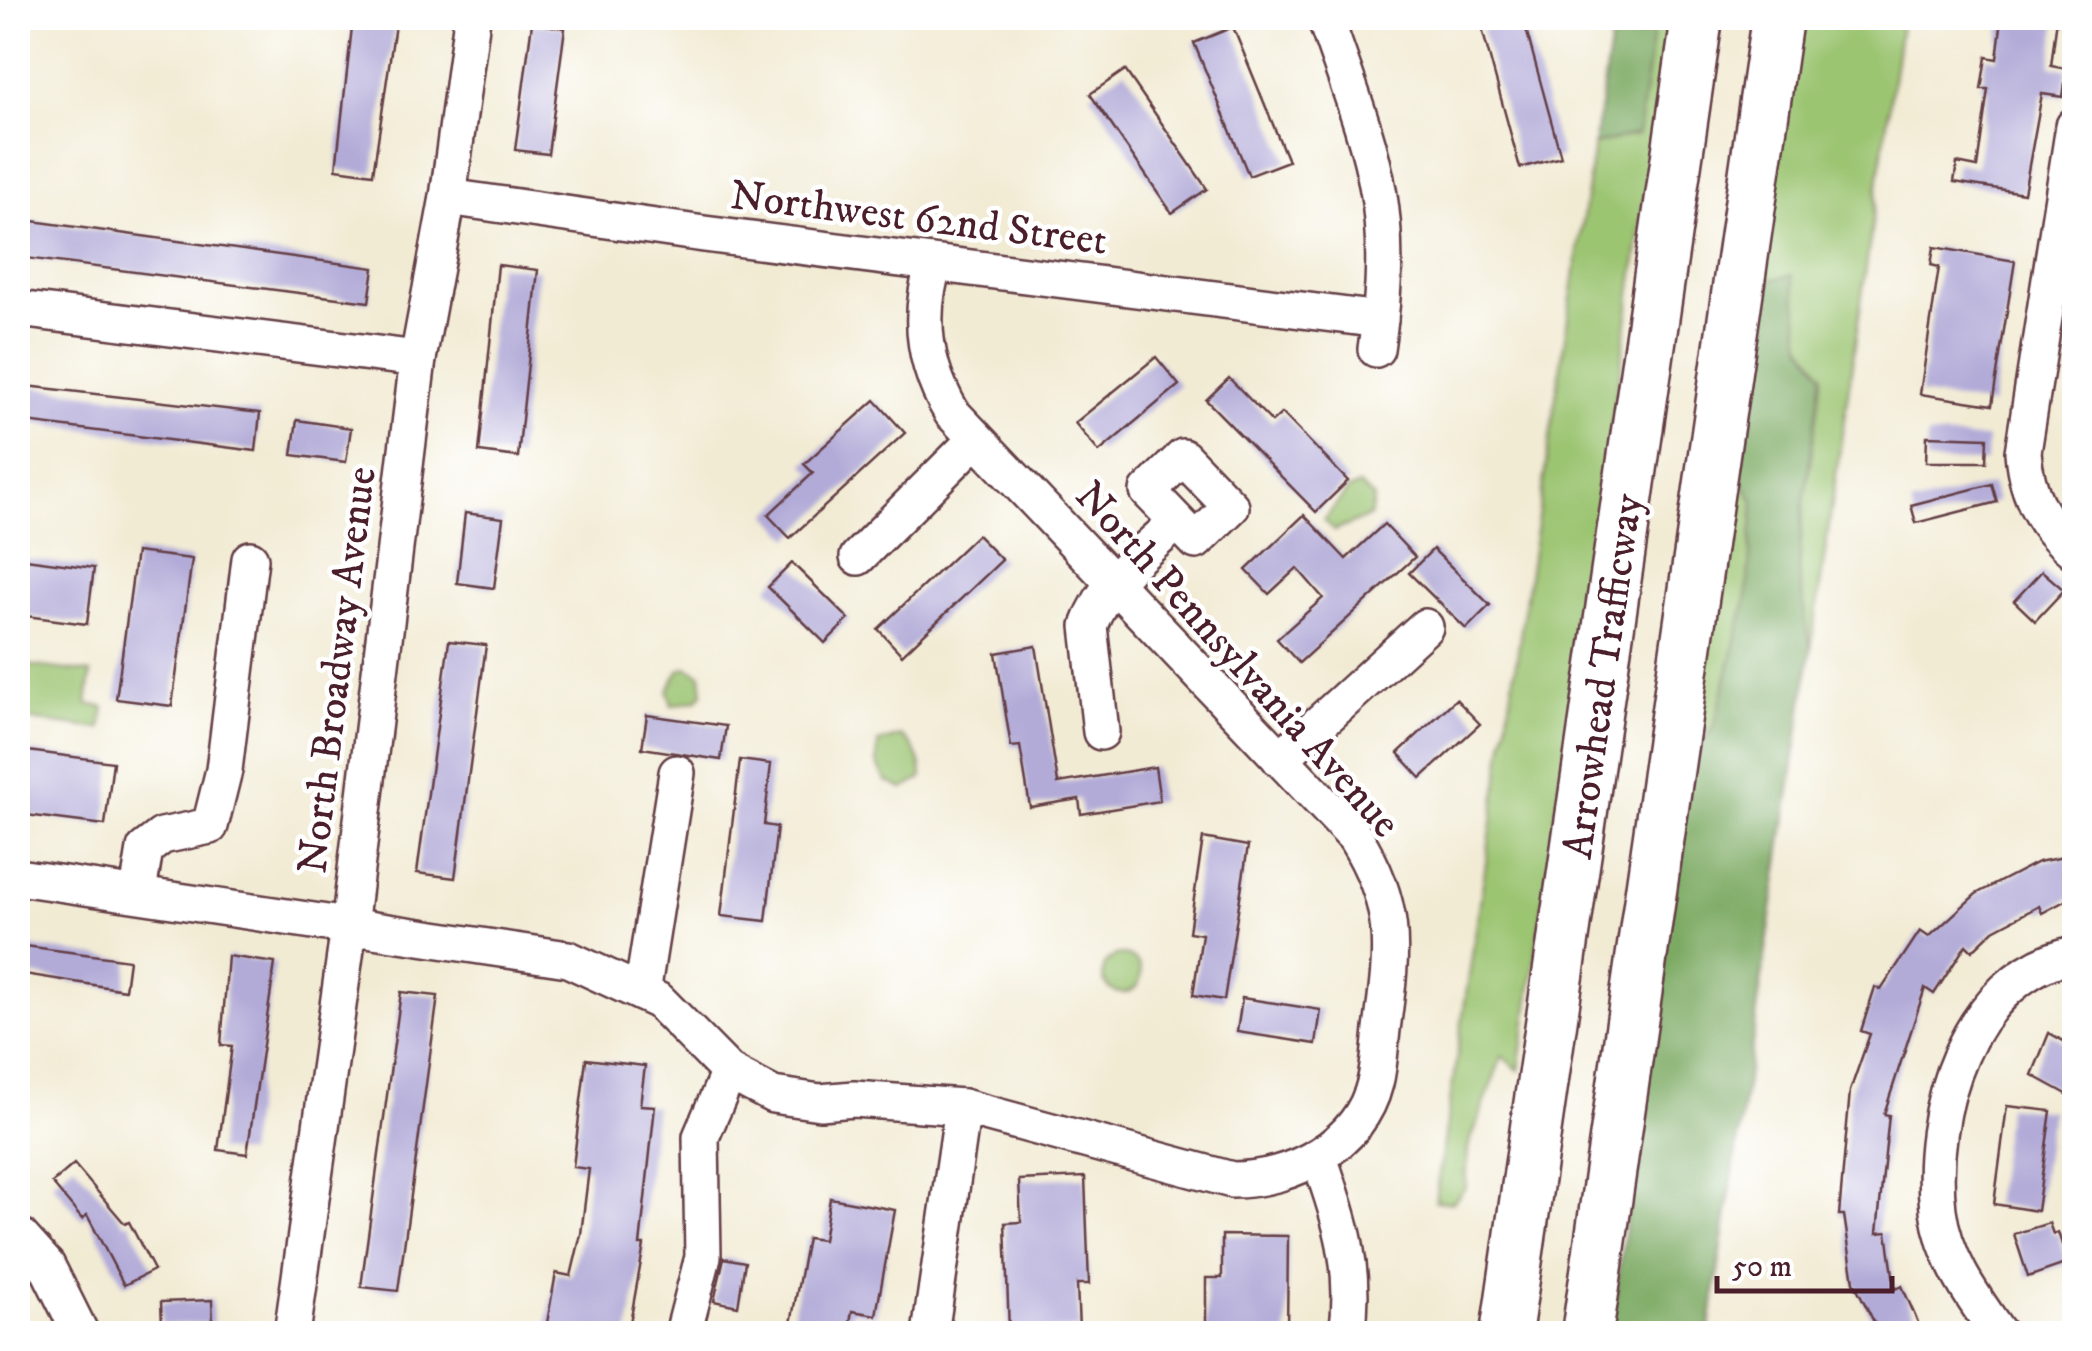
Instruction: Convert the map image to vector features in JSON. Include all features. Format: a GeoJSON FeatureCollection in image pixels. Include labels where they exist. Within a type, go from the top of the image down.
{"type":"FeatureCollection","features":[{"type":"Feature","properties":{"kind":"highway","name":"Arrowhead Trafficway"},"geometry":{"type":"LineString","coordinates":[[1506,1334],[1696,18]]}},
{"type":"Feature","properties":{"kind":"highway","name":"Arrowhead Trafficway"},"geometry":{"type":"LineString","coordinates":[[1587,1334],[1776,18]]}},
{"type":"Feature","properties":{"kind":"street","name":"North Broadway Avenue"},"geometry":{"type":"LineString","coordinates":[[292,1334],[349,927],[418,359],[448,196],[472,18]]}},
{"type":"Feature","properties":{"kind":"street","name":"Northwest 62nd Street"},"geometry":{"type":"LineString","coordinates":[[448,196],[934,264],[1378,335],[1386,250],[1377,168],[1325,18]]}},
{"type":"Feature","properties":{"kind":"street"},"geometry":{"type":"LineString","coordinates":[[2074,126],[2065,250],[2023,452],[2033,500],[2050,528],[2074,551]]}},
{"type":"Feature","properties":{"kind":"street","name":"North Pennsylvania Avenue"},"geometry":{"type":"LineString","coordinates":[[934,264],[924,314],[930,366],[952,412],[1355,838],[1384,893],[1391,924],[1392,956],[1375,1084],[1352,1128],[1318,1158],[1266,1178],[1232,1180],[963,1107]]}},
{"type":"Feature","properties":{"kind":"street"},"geometry":{"type":"LineString","coordinates":[[18,308],[418,359]]}},
{"type":"Feature","properties":{"kind":"street"},"geometry":{"type":"LineString","coordinates":[[858,557],[976,439]]}},
{"type":"Feature","properties":{"kind":"street"},"geometry":{"type":"LineString","coordinates":[[1100,732],[1089,626],[1112,582],[1177,522]]}},
{"type":"Feature","properties":{"kind":"street"},"geometry":{"type":"LineString","coordinates":[[138,892],[145,849],[162,836],[210,826],[224,770],[250,559]]}},
{"type":"Feature","properties":{"kind":"street"},"geometry":{"type":"LineString","coordinates":[[1280,760],[1425,627]]}},
{"type":"Feature","properties":{"kind":"street"},"geometry":{"type":"LineString","coordinates":[[642,993],[677,774]]}},
{"type":"Feature","properties":{"kind":"street"},"geometry":{"type":"LineString","coordinates":[[18,877],[528,950],[606,973],[659,1001],[730,1072],[788,1099],[963,1107],[930,1334]]}},
{"type":"Feature","properties":{"kind":"street"},"geometry":{"type":"LineString","coordinates":[[1998,1334],[1957,1274],[1938,1212],[1939,1143],[1953,1066],[1982,1019],[2021,977],[2074,954]]}},
{"type":"Feature","properties":{"kind":"street"},"geometry":{"type":"LineString","coordinates":[[683,1334],[703,1257],[701,1137],[730,1072]]}},
{"type":"Feature","properties":{"kind":"street"},"geometry":{"type":"LineString","coordinates":[[1318,1158],[1347,1236],[1353,1294],[1347,1334]]}},
{"type":"Feature","properties":{"kind":"street"},"geometry":{"type":"LineString","coordinates":[[18,1234],[47,1266],[82,1334]]}},
{"type":"Feature","properties":{"kind":"green space"},"geometry":{"type":"Polygon","coordinates":[[[1614,18],[1655,18],[1638,134],[1594,145],[1614,18]]]}},
{"type":"Feature","properties":{"kind":"green space"},"geometry":{"type":"Polygon","coordinates":[[[1655,18],[1671,18],[1519,1070],[1502,1056],[1468,1148],[1466,1187],[1453,1202],[1435,1201],[1594,145],[1638,134],[1655,18]]]}},
{"type":"Feature","properties":{"kind":"green space"},"geometry":{"type":"Polygon","coordinates":[[[1794,18],[1902,18],[1811,649],[1799,578],[1802,515],[1823,374],[1802,344],[1792,276],[1770,280],[1738,477],[1754,500],[1747,596],[1715,723],[1690,765],[1794,18]]]}},
{"type":"Feature","properties":{"kind":"green space"},"geometry":{"type":"Polygon","coordinates":[[[1792,275],[1802,344],[1823,374],[1802,515],[1799,578],[1811,649],[1709,1333],[1610,1334],[1690,765],[1715,723],[1747,596],[1754,500],[1738,477],[1770,280],[1792,275]]]}},
{"type":"Feature","properties":{"kind":"green space"},"geometry":{"type":"Polygon","coordinates":[[[1359,485],[1374,498],[1370,516],[1334,531],[1324,520],[1348,490],[1359,485]]]}},
{"type":"Feature","properties":{"kind":"green space"},"geometry":{"type":"Polygon","coordinates":[[[18,664],[91,673],[87,704],[104,707],[101,729],[23,719],[27,692],[18,690],[18,664]]]}},
{"type":"Feature","properties":{"kind":"green space"},"geometry":{"type":"Polygon","coordinates":[[[687,667],[701,675],[703,693],[697,700],[672,705],[668,691],[679,670],[687,667]]]}},
{"type":"Feature","properties":{"kind":"green space"},"geometry":{"type":"Polygon","coordinates":[[[901,736],[917,754],[922,778],[903,789],[886,781],[877,763],[878,743],[901,736]]]}},
{"type":"Feature","properties":{"kind":"green space"},"geometry":{"type":"Polygon","coordinates":[[[1122,955],[1136,960],[1141,974],[1136,988],[1122,993],[1108,988],[1103,974],[1108,960],[1122,955]]]}},
{"type":"Feature","properties":{"kind":"building"},"geometry":{"type":"Polygon","coordinates":[[[353,18],[396,18],[373,174],[336,169],[353,18]]]}},
{"type":"Feature","properties":{"kind":"building"},"geometry":{"type":"Polygon","coordinates":[[[1523,18],[1561,157],[1520,168],[1482,29],[1523,18]]]}},
{"type":"Feature","properties":{"kind":"building"},"geometry":{"type":"Polygon","coordinates":[[[2002,18],[2057,18],[2051,66],[2067,69],[2063,97],[2042,94],[2024,193],[1954,182],[1957,163],[1977,167],[1988,89],[1981,89],[1986,57],[1997,59],[2002,18]]]}},
{"type":"Feature","properties":{"kind":"building"},"geometry":{"type":"Polygon","coordinates":[[[532,23],[565,28],[548,154],[515,150],[532,23]]]}},
{"type":"Feature","properties":{"kind":"building"},"geometry":{"type":"Polygon","coordinates":[[[1233,27],[1288,161],[1249,176],[1194,43],[1233,27]]]}},
{"type":"Feature","properties":{"kind":"building"},"geometry":{"type":"Polygon","coordinates":[[[1125,70],[1207,189],[1172,213],[1090,94],[1125,70]]]}},
{"type":"Feature","properties":{"kind":"building"},"geometry":{"type":"Polygon","coordinates":[[[18,219],[374,268],[369,302],[18,257],[18,219]]]}},
{"type":"Feature","properties":{"kind":"building"},"geometry":{"type":"Polygon","coordinates":[[[1934,247],[2015,261],[1992,405],[1920,394],[1939,267],[1931,265],[1934,247]]]}},
{"type":"Feature","properties":{"kind":"building"},"geometry":{"type":"Polygon","coordinates":[[[498,265],[538,270],[518,457],[479,452],[498,265]]]}},
{"type":"Feature","properties":{"kind":"building"},"geometry":{"type":"Polygon","coordinates":[[[1156,357],[1179,385],[1099,452],[1075,423],[1156,357]]]}},
{"type":"Feature","properties":{"kind":"building"},"geometry":{"type":"Polygon","coordinates":[[[1229,378],[1272,422],[1282,413],[1348,481],[1316,512],[1206,400],[1229,378]]]}},
{"type":"Feature","properties":{"kind":"building"},"geometry":{"type":"Polygon","coordinates":[[[18,385],[260,413],[256,451],[18,421],[18,385]]]}},
{"type":"Feature","properties":{"kind":"building"},"geometry":{"type":"Polygon","coordinates":[[[875,400],[905,433],[790,538],[768,515],[813,473],[804,464],[875,400]]]}},
{"type":"Feature","properties":{"kind":"building"},"geometry":{"type":"Polygon","coordinates":[[[297,420],[351,428],[346,462],[292,455],[297,420]]]}},
{"type":"Feature","properties":{"kind":"building"},"geometry":{"type":"Polygon","coordinates":[[[1927,436],[1987,438],[1986,462],[1926,462],[1927,436]]]}},
{"type":"Feature","properties":{"kind":"building"},"geometry":{"type":"Polygon","coordinates":[[[1992,484],[1997,502],[1916,523],[1911,505],[1992,484]]]}},
{"type":"Feature","properties":{"kind":"building"},"geometry":{"type":"Polygon","coordinates":[[[465,513],[503,518],[494,588],[457,583],[465,513]]]}},
{"type":"Feature","properties":{"kind":"building"},"geometry":{"type":"Polygon","coordinates":[[[1304,515],[1346,559],[1384,524],[1415,557],[1299,663],[1277,639],[1323,598],[1297,568],[1269,594],[1246,570],[1304,515]]]}},
{"type":"Feature","properties":{"kind":"building"},"geometry":{"type":"Polygon","coordinates":[[[977,535],[1002,560],[902,655],[878,629],[977,535]]]}},
{"type":"Feature","properties":{"kind":"building"},"geometry":{"type":"Polygon","coordinates":[[[1433,549],[1490,605],[1466,629],[1409,573],[1433,549]]]}},
{"type":"Feature","properties":{"kind":"building"},"geometry":{"type":"Polygon","coordinates":[[[136,552],[192,559],[172,706],[116,699],[136,552]]]}},
{"type":"Feature","properties":{"kind":"building"},"geometry":{"type":"Polygon","coordinates":[[[18,558],[94,568],[87,624],[18,615],[18,558]]]}},
{"type":"Feature","properties":{"kind":"building"},"geometry":{"type":"Polygon","coordinates":[[[792,563],[849,619],[825,643],[768,587],[792,563]]]}},
{"type":"Feature","properties":{"kind":"building"},"geometry":{"type":"Polygon","coordinates":[[[2042,571],[2064,590],[2035,621],[2014,601],[2042,571]]]}},
{"type":"Feature","properties":{"kind":"building"},"geometry":{"type":"Polygon","coordinates":[[[449,641],[486,645],[455,878],[417,873],[449,641]]]}},
{"type":"Feature","properties":{"kind":"building"},"geometry":{"type":"Polygon","coordinates":[[[1036,646],[1058,783],[1155,767],[1160,801],[1081,814],[1079,799],[1030,807],[1020,746],[1011,747],[996,653],[1036,646]]]}},
{"type":"Feature","properties":{"kind":"building"},"geometry":{"type":"Polygon","coordinates":[[[1456,699],[1480,724],[1421,778],[1398,753],[1456,699]]]}},
{"type":"Feature","properties":{"kind":"building"},"geometry":{"type":"Polygon","coordinates":[[[647,715],[726,726],[721,760],[642,748],[647,715]]]}},
{"type":"Feature","properties":{"kind":"building"},"geometry":{"type":"Polygon","coordinates":[[[20,750],[113,762],[105,825],[18,814],[20,750]]]}},
{"type":"Feature","properties":{"kind":"building"},"geometry":{"type":"Polygon","coordinates":[[[740,760],[771,764],[764,825],[777,827],[766,921],[721,916],[740,760]]]}},
{"type":"Feature","properties":{"kind":"building"},"geometry":{"type":"Polygon","coordinates":[[[1203,838],[1248,846],[1224,1000],[1193,995],[1202,934],[1189,932],[1203,838]]]}},
{"type":"Feature","properties":{"kind":"building"},"geometry":{"type":"Polygon","coordinates":[[[2074,855],[2074,896],[2042,913],[2039,906],[1994,930],[1972,951],[1966,945],[1934,994],[1925,988],[1884,1114],[1889,1115],[1877,1233],[1887,1232],[1895,1289],[1902,1286],[1923,1334],[1880,1334],[1854,1282],[1844,1215],[1839,1215],[1850,1091],[1870,1034],[1861,1031],[1875,987],[1881,990],[1920,931],[1929,937],[1976,894],[2038,862],[2074,855]]]}},
{"type":"Feature","properties":{"kind":"building"},"geometry":{"type":"Polygon","coordinates":[[[18,945],[129,960],[125,990],[18,973],[18,945]]]}},
{"type":"Feature","properties":{"kind":"building"},"geometry":{"type":"Polygon","coordinates":[[[228,956],[275,963],[247,1154],[218,1150],[232,1046],[221,1045],[228,956]]]}},
{"type":"Feature","properties":{"kind":"building"},"geometry":{"type":"Polygon","coordinates":[[[401,992],[438,996],[398,1291],[361,1287],[401,992]]]}},
{"type":"Feature","properties":{"kind":"building"},"geometry":{"type":"Polygon","coordinates":[[[1242,998],[1321,1010],[1316,1044],[1237,1032],[1242,998]]]}},
{"type":"Feature","properties":{"kind":"building"},"geometry":{"type":"Polygon","coordinates":[[[2049,1033],[2074,1047],[2074,1098],[2032,1075],[2049,1033]]]}},
{"type":"Feature","properties":{"kind":"building"},"geometry":{"type":"Polygon","coordinates":[[[586,1059],[645,1066],[640,1105],[655,1106],[640,1245],[644,1245],[628,1334],[545,1334],[556,1273],[571,1276],[581,1234],[589,1169],[573,1167],[586,1059]]]}},
{"type":"Feature","properties":{"kind":"building"},"geometry":{"type":"Polygon","coordinates":[[[2007,1106],[2051,1111],[2037,1211],[1994,1204],[2007,1106]]]}},
{"type":"Feature","properties":{"kind":"building"},"geometry":{"type":"Polygon","coordinates":[[[74,1164],[125,1224],[129,1222],[154,1270],[124,1285],[87,1215],[82,1219],[52,1183],[74,1164]]]}},
{"type":"Feature","properties":{"kind":"building"},"geometry":{"type":"Polygon","coordinates":[[[1085,1177],[1089,1284],[1077,1284],[1079,1329],[1009,1331],[1005,1223],[1021,1222],[1019,1180],[1085,1177]]]}},
{"type":"Feature","properties":{"kind":"building"},"geometry":{"type":"Polygon","coordinates":[[[830,1198],[895,1210],[876,1315],[852,1311],[848,1334],[789,1334],[807,1238],[823,1240],[830,1198]]]}},
{"type":"Feature","properties":{"kind":"building"},"geometry":{"type":"Polygon","coordinates":[[[2049,1223],[2053,1234],[2058,1232],[2068,1263],[2028,1277],[2014,1234],[2049,1223]]]}},
{"type":"Feature","properties":{"kind":"building"},"geometry":{"type":"Polygon","coordinates":[[[1222,1235],[1288,1236],[1287,1334],[1206,1334],[1206,1278],[1222,1278],[1222,1235]]]}},
{"type":"Feature","properties":{"kind":"building"},"geometry":{"type":"Polygon","coordinates":[[[724,1258],[745,1262],[738,1306],[714,1301],[724,1258]]]}},
{"type":"Feature","properties":{"kind":"building"},"geometry":{"type":"Polygon","coordinates":[[[212,1300],[213,1323],[162,1325],[161,1302],[212,1300]]]}}]}
